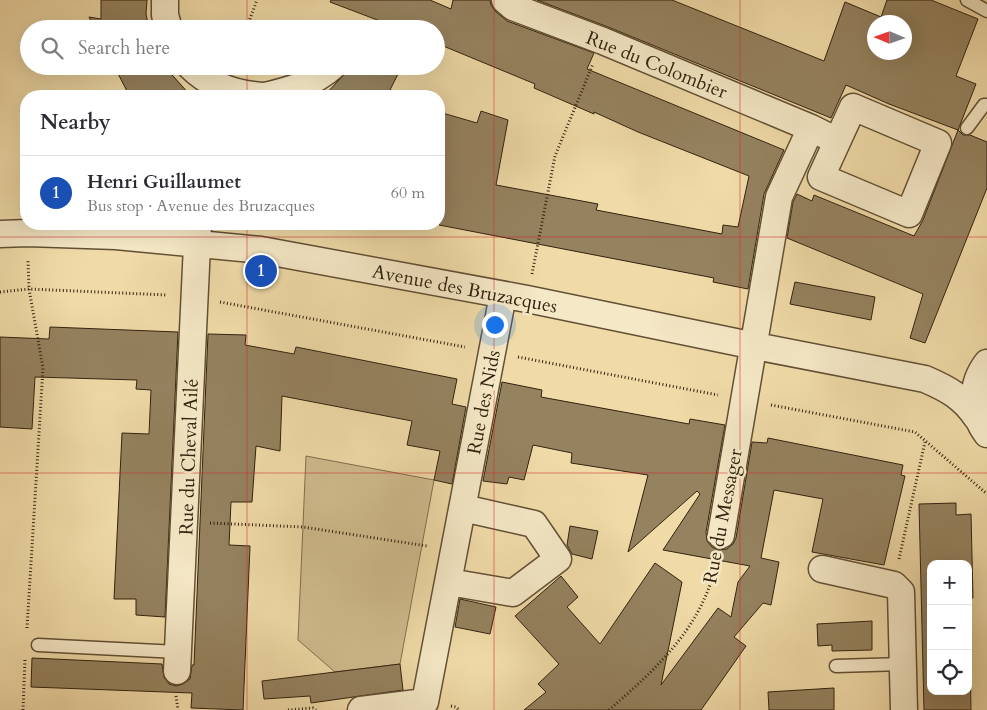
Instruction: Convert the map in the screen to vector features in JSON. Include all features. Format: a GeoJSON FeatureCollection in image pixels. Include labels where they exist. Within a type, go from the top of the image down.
{"type":"FeatureCollection","features":[{"type":"Feature","properties":{"kind":"street"},"geometry":{"type":"LineString","coordinates":[[166,0],[166,20]]}},
{"type":"Feature","properties":{"kind":"street","name":"Rue du Colombier"},"geometry":{"type":"LineString","coordinates":[[505,0],[513,7],[603,41],[837,140]]}},
{"type":"Feature","properties":{"kind":"street"},"geometry":{"type":"LineString","coordinates":[[199,75],[219,90]]}},
{"type":"Feature","properties":{"kind":"street"},"geometry":{"type":"LineString","coordinates":[[289,90],[316,80],[322,75]]}},
{"type":"Feature","properties":{"kind":"street"},"geometry":{"type":"LineString","coordinates":[[853,107],[938,143],[908,214],[821,177],[837,140],[853,107]]}},
{"type":"Feature","properties":{"kind":"street"},"geometry":{"type":"LineString","coordinates":[[754,346],[779,197],[811,128]]}},
{"type":"Feature","properties":{"kind":"street","name":"Avenue des Bruzacques"},"geometry":{"type":"LineString","coordinates":[[0,234],[28,232],[116,236],[198,233],[261,250],[515,297],[925,379],[942,386],[962,399],[982,426]]}},
{"type":"Feature","properties":{"kind":"street","name":"Rue du Cheval Ailé"},"geometry":{"type":"LineString","coordinates":[[178,661],[198,233]]}},
{"type":"Feature","properties":{"kind":"street","name":"Rue des Nids"},"geometry":{"type":"LineString","coordinates":[[361,710],[425,702],[492,352],[515,297]]}},
{"type":"Feature","properties":{"kind":"street","name":"Rue du Messager"},"geometry":{"type":"LineString","coordinates":[[720,535],[754,346]]}},
{"type":"Feature","properties":{"kind":"street"},"geometry":{"type":"LineString","coordinates":[[982,426],[974,393],[977,380],[986,364]]}},
{"type":"Feature","properties":{"kind":"street","name":"Avenue des Bruzacques"},"geometry":{"type":"LineString","coordinates":[[925,379],[958,375],[986,364]]}},
{"type":"Feature","properties":{"kind":"street"},"geometry":{"type":"LineString","coordinates":[[449,582],[512,593],[558,559],[534,524],[463,508]]}},
{"type":"Feature","properties":{"kind":"street"},"geometry":{"type":"LineString","coordinates":[[822,569],[894,585],[901,592],[904,710]]}},
{"type":"Feature","properties":{"kind":"lane"},"geometry":{"type":"LineString","coordinates":[[967,0],[987,11]]}},
{"type":"Feature","properties":{"kind":"lane"},"geometry":{"type":"LineString","coordinates":[[967,128],[984,105],[987,106]]}},
{"type":"Feature","properties":{"kind":"lane"},"geometry":{"type":"LineString","coordinates":[[38,645],[178,661]]}},
{"type":"Feature","properties":{"kind":"lane"},"geometry":{"type":"LineString","coordinates":[[836,666],[903,664]]}},
{"type":"Feature","properties":{"kind":"path"},"geometry":{"type":"LineString","coordinates":[[249,20],[256,0]]}},
{"type":"Feature","properties":{"kind":"path"},"geometry":{"type":"LineString","coordinates":[[515,297],[555,156],[603,41]]}},
{"type":"Feature","properties":{"kind":"path"},"geometry":{"type":"LineString","coordinates":[[26,636],[42,368],[29,289],[28,232]]}},
{"type":"Feature","properties":{"kind":"path"},"geometry":{"type":"LineString","coordinates":[[0,292],[29,289],[194,297],[915,432],[987,494]]}},
{"type":"Feature","properties":{"kind":"path"},"geometry":{"type":"LineString","coordinates":[[894,585],[925,442]]}},
{"type":"Feature","properties":{"kind":"path"},"geometry":{"type":"LineString","coordinates":[[185,522],[303,527],[455,551]]}},
{"type":"Feature","properties":{"kind":"path","name":"Rue du Messager"},"geometry":{"type":"LineString","coordinates":[[609,710],[652,671],[676,646],[693,621],[711,584],[720,535]]}},
{"type":"Feature","properties":{"kind":"path"},"geometry":{"type":"LineString","coordinates":[[23,710],[26,654]]}},
{"type":"Feature","properties":{"kind":"path"},"geometry":{"type":"LineString","coordinates":[[288,710],[313,708],[316,710]]}},
{"type":"Feature","properties":{"kind":"shaded area"},"geometry":{"type":"Polygon","coordinates":[[[306,456],[434,480],[400,664],[335,672],[298,640],[306,456]]]}},
{"type":"Feature","properties":{"kind":"building"},"geometry":{"type":"Polygon","coordinates":[[[101,0],[147,0],[147,20],[90,20],[89,17],[101,19],[101,0]]]}},
{"type":"Feature","properties":{"kind":"building"},"geometry":{"type":"Polygon","coordinates":[[[331,0],[430,0],[451,9],[453,0],[490,0],[495,11],[507,21],[594,53],[587,69],[784,150],[764,194],[748,289],[713,282],[714,278],[445,226],[445,114],[477,123],[481,111],[508,120],[496,185],[598,204],[596,210],[722,234],[723,225],[738,227],[749,176],[638,132],[594,112],[594,114],[534,88],[535,84],[445,47],[445,20],[377,20],[330,2],[331,0]]]}},
{"type":"Feature","properties":{"kind":"building"},"geometry":{"type":"Polygon","coordinates":[[[537,0],[672,0],[824,61],[845,2],[876,15],[867,15],[867,60],[912,60],[912,15],[882,15],[887,0],[931,0],[978,19],[956,76],[976,84],[958,130],[889,104],[846,85],[831,118],[537,0]]]}},
{"type":"Feature","properties":{"kind":"building"},"geometry":{"type":"Polygon","coordinates":[[[119,75],[172,75],[186,90],[126,90],[119,75]]]}},
{"type":"Feature","properties":{"kind":"building"},"geometry":{"type":"Polygon","coordinates":[[[344,75],[398,75],[390,90],[330,90],[344,75]]]}},
{"type":"Feature","properties":{"kind":"building"},"geometry":{"type":"Polygon","coordinates":[[[958,130],[963,135],[970,135],[987,142],[987,188],[925,343],[910,338],[923,294],[787,238],[793,202],[797,194],[812,201],[814,195],[914,236],[923,220],[958,130]]]}},
{"type":"Feature","properties":{"kind":"building"},"geometry":{"type":"Polygon","coordinates":[[[795,282],[875,297],[871,320],[790,304],[795,282]]]}},
{"type":"Feature","properties":{"kind":"building"},"geometry":{"type":"Polygon","coordinates":[[[50,327],[178,332],[165,617],[136,615],[136,599],[114,599],[122,433],[149,434],[151,390],[136,389],[137,380],[35,377],[32,429],[0,427],[0,337],[49,339],[50,327]]]}},
{"type":"Feature","properties":{"kind":"building"},"geometry":{"type":"Polygon","coordinates":[[[208,334],[246,335],[245,345],[294,354],[296,347],[457,379],[452,404],[466,407],[452,484],[434,480],[440,451],[407,445],[412,421],[282,396],[280,451],[256,446],[252,502],[231,502],[229,545],[250,546],[243,710],[191,708],[192,693],[31,687],[32,658],[162,664],[164,677],[169,684],[176,686],[190,679],[192,665],[194,665],[208,334]]]}},
{"type":"Feature","properties":{"kind":"building"},"geometry":{"type":"Polygon","coordinates":[[[502,382],[542,390],[541,397],[689,424],[690,419],[725,425],[706,532],[707,541],[718,550],[727,549],[736,538],[752,442],[767,443],[768,438],[903,465],[901,475],[905,476],[884,565],[812,552],[823,499],[774,490],[761,558],[779,562],[771,605],[763,603],[734,637],[746,646],[701,710],[524,710],[546,692],[538,684],[559,664],[515,616],[561,576],[578,597],[567,607],[600,644],[655,563],[682,582],[661,685],[718,608],[731,617],[738,582],[750,566],[663,550],[700,494],[697,491],[628,552],[648,475],[571,463],[572,453],[533,445],[524,480],[509,477],[507,484],[483,481],[502,382]]]}},
{"type":"Feature","properties":{"kind":"building"},"geometry":{"type":"Polygon","coordinates":[[[956,503],[956,515],[971,514],[973,598],[972,560],[927,560],[927,695],[971,695],[971,710],[924,710],[919,504],[956,503]]]}},
{"type":"Feature","properties":{"kind":"building"},"geometry":{"type":"Polygon","coordinates":[[[570,526],[598,531],[592,559],[572,554],[567,545],[570,526]]]}},
{"type":"Feature","properties":{"kind":"building"},"geometry":{"type":"Polygon","coordinates":[[[460,599],[496,607],[490,634],[455,627],[460,599]]]}},
{"type":"Feature","properties":{"kind":"building"},"geometry":{"type":"Polygon","coordinates":[[[872,621],[872,650],[832,651],[832,645],[818,646],[817,624],[872,621]]]}},
{"type":"Feature","properties":{"kind":"building"},"geometry":{"type":"Polygon","coordinates":[[[400,664],[403,690],[311,703],[310,696],[264,699],[262,681],[400,664]]]}},
{"type":"Feature","properties":{"kind":"building"},"geometry":{"type":"Polygon","coordinates":[[[834,688],[834,710],[769,710],[768,692],[834,688]]]}},
{"type":"Feature","properties":{"kind":"place","name":"Henri Guillaumet"},"geometry":{"type":"Point","coordinates":[261,271]}}]}
